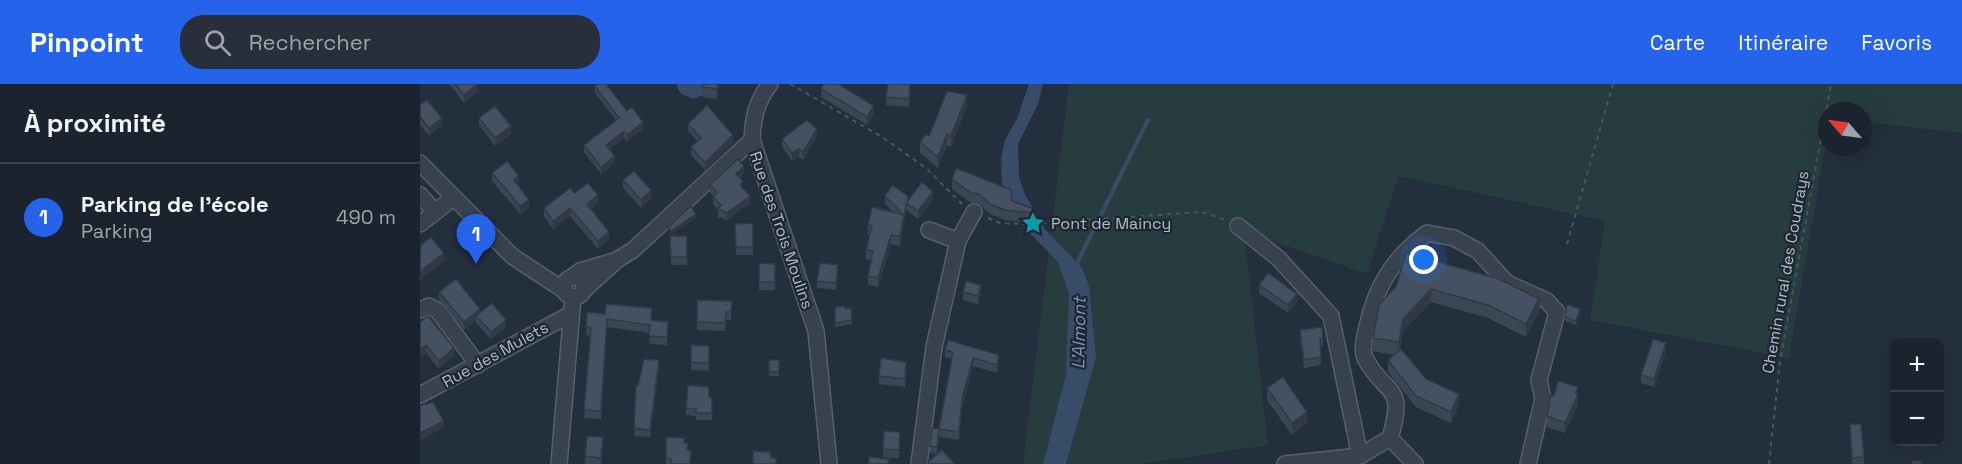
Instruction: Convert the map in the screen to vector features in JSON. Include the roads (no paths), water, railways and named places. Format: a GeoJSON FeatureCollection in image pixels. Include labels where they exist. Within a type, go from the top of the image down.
{"type":"FeatureCollection","features":[{"type":"Feature","properties":{"kind":"street"},"geometry":{"type":"LineString","coordinates":[[752,140],[753,116],[761,95],[770,84]]}},
{"type":"Feature","properties":{"kind":"street","name":"Rue des Trois Moulins"},"geometry":{"type":"LineString","coordinates":[[573,286],[580,271],[617,260],[633,250],[752,140],[816,331],[829,464]]}},
{"type":"Feature","properties":{"kind":"street"},"geometry":{"type":"LineString","coordinates":[[420,163],[512,256],[535,270],[573,286],[559,464]]}},
{"type":"Feature","properties":{"kind":"street"},"geometry":{"type":"LineString","coordinates":[[420,195],[435,212]]}},
{"type":"Feature","properties":{"kind":"street"},"geometry":{"type":"LineString","coordinates":[[420,224],[453,198]]}},
{"type":"Feature","properties":{"kind":"street"},"geometry":{"type":"LineString","coordinates":[[919,464],[934,347],[958,241],[974,212]]}},
{"type":"Feature","properties":{"kind":"street"},"geometry":{"type":"LineString","coordinates":[[1238,226],[1278,258],[1332,316],[1364,460]]}},
{"type":"Feature","properties":{"kind":"street"},"geometry":{"type":"LineString","coordinates":[[930,230],[958,241]]}},
{"type":"Feature","properties":{"kind":"street"},"geometry":{"type":"LineString","coordinates":[[1285,464],[1364,460],[1390,438],[1397,414],[1394,393],[1364,356],[1364,342],[1373,299],[1404,251],[1426,233],[1454,238],[1478,251],[1507,283],[1547,301],[1557,312],[1539,380],[1542,399],[1539,424],[1527,464]]}},
{"type":"Feature","properties":{"kind":"street"},"geometry":{"type":"LineString","coordinates":[[420,310],[429,306],[438,311],[478,365]]}},
{"type":"Feature","properties":{"kind":"street","name":"Rue des Mulets"},"geometry":{"type":"LineString","coordinates":[[420,395],[571,314]]}},
{"type":"Feature","properties":{"kind":"street"},"geometry":{"type":"LineString","coordinates":[[1390,438],[1414,464]]}},
{"type":"Feature","properties":{"kind":"water","name":"L'Almont"},"geometry":{"type":"Polygon","coordinates":[[[1029,84],[1043,84],[1038,104],[1018,144],[1019,177],[1024,193],[1045,229],[1082,268],[1089,286],[1096,357],[1066,464],[1043,464],[1066,375],[1069,294],[1058,262],[1030,233],[1019,209],[1002,184],[1001,159],[1005,140],[1017,119],[1029,84]]]}},
{"type":"Feature","properties":{"kind":"waterway"},"geometry":{"type":"LineString","coordinates":[[689,84],[694,86]]}},
{"type":"Feature","properties":{"kind":"waterway"},"geometry":{"type":"LineString","coordinates":[[1075,267],[1148,120]]}},
{"type":"Feature","properties":{"kind":"place","name":"Pont de Maincy"},"geometry":{"type":"Point","coordinates":[1033,223]}},
{"type":"Feature","properties":{"kind":"place","name":"Parking de l'école"},"geometry":{"type":"Point","coordinates":[476,264]}}]}
